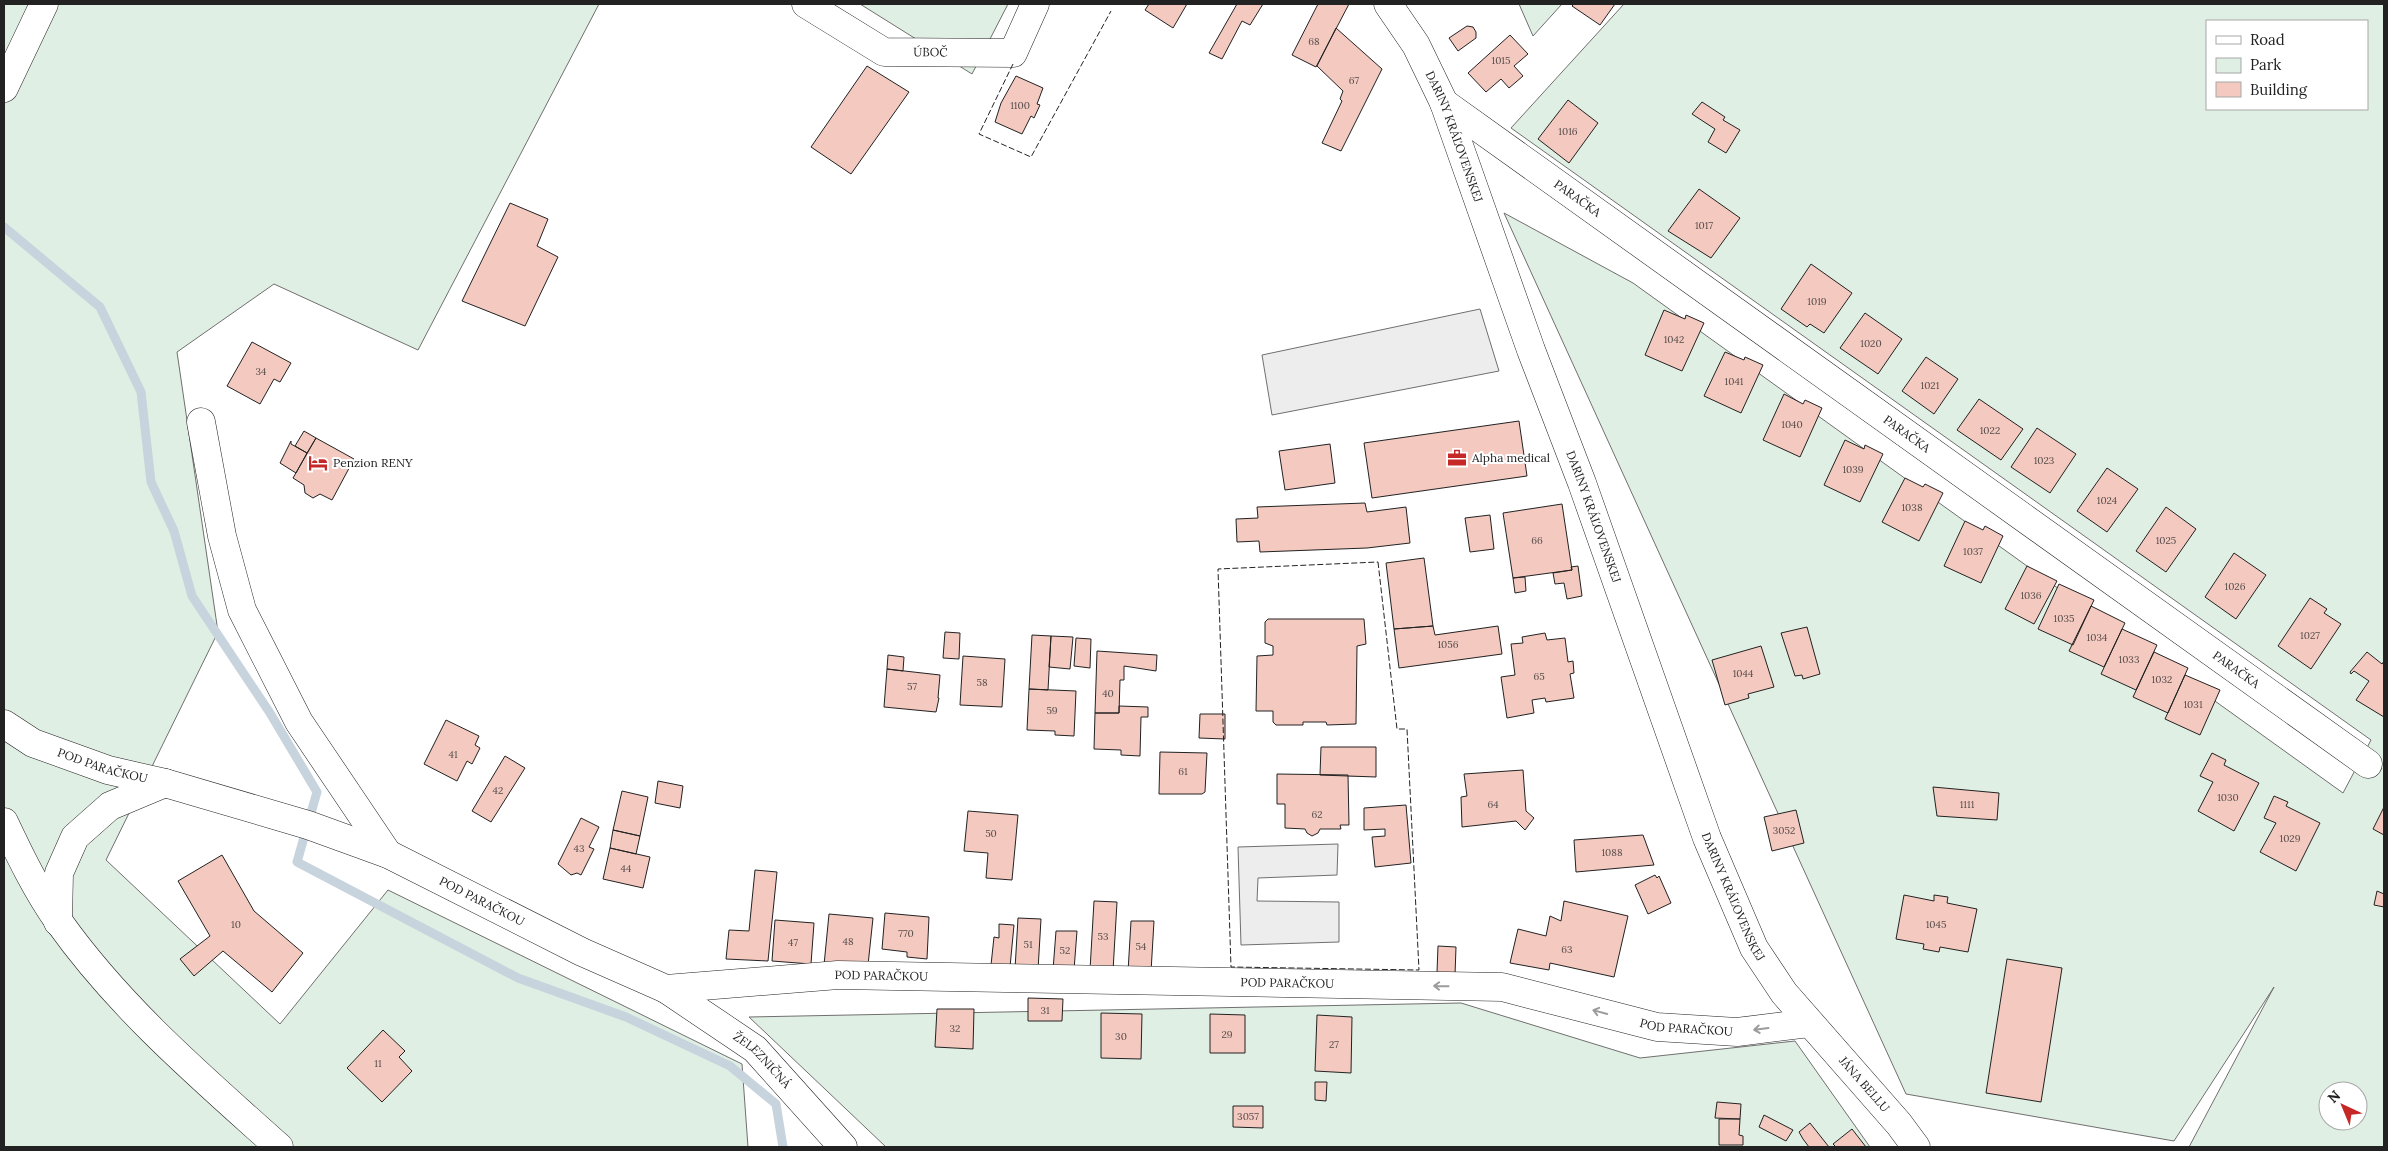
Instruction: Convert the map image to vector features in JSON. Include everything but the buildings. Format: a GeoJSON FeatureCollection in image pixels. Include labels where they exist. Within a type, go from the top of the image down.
{"type":"FeatureCollection","features":[{"type":"Feature","properties":{"kind":"street"},"geometry":{"type":"LineString","coordinates":[[4,88],[44,4]]}},
{"type":"Feature","properties":{"kind":"street","name":"ÚBOČ"},"geometry":{"type":"LineString","coordinates":[[806,4],[884,52],[1012,53],[1035,4]]}},
{"type":"Feature","properties":{"kind":"street","name":"DARINY KRÁĽOVENSKEJ"},"geometry":{"type":"LineString","coordinates":[[1388,4],[1416,45],[1444,103],[1531,350],[1585,492],[1707,838],[1754,948],[1784,994],[1809,1024]]}},
{"type":"Feature","properties":{"kind":"street","name":"PARAČKA"},"geometry":{"type":"LineString","coordinates":[[1444,103],[2368,764]]}},
{"type":"Feature","properties":{"kind":"street"},"geometry":{"type":"LineString","coordinates":[[202,422],[222,536],[242,610],[298,722],[388,854]]}},
{"type":"Feature","properties":{"kind":"street","name":"POD PARAČKOU"},"geometry":{"type":"LineString","coordinates":[[4,724],[33,743],[108,770],[165,783],[308,825],[388,854],[582,952],[666,990],[838,975],[1502,987],[1657,1027],[1737,1032],[1809,1024]]}},
{"type":"Feature","properties":{"kind":"street"},"geometry":{"type":"LineString","coordinates":[[58,922],[59,873],[75,837],[110,806],[165,783]]}},
{"type":"Feature","properties":{"kind":"street"},"geometry":{"type":"LineString","coordinates":[[4,822],[26,869],[58,922],[118,996],[163,1042],[279,1147]]}},
{"type":"Feature","properties":{"kind":"street","name":"ŽELEZNIČNÁ"},"geometry":{"type":"LineString","coordinates":[[666,990],[755,1049],[843,1147]]}},
{"type":"Feature","properties":{"kind":"street","name":"JÁNA BELLU"},"geometry":{"type":"LineString","coordinates":[[1809,1024],[1899,1124],[1916,1147]]}},
{"type":"Feature","properties":{"kind":"green space"},"geometry":{"type":"Polygon","coordinates":[[[4,4],[599,4],[418,350],[274,284],[177,352],[218,632],[106,860],[280,1024],[388,890],[742,1064],[748,1147],[4,1147],[4,4]]]}},
{"type":"Feature","properties":{"kind":"green space"},"geometry":{"type":"Polygon","coordinates":[[[860,4],[1008,4],[972,74],[860,4]]]}},
{"type":"Feature","properties":{"kind":"green space"},"geometry":{"type":"Polygon","coordinates":[[[1519,4],[1562,4],[1533,36],[1519,4]]]}},
{"type":"Feature","properties":{"kind":"green space"},"geometry":{"type":"Polygon","coordinates":[[[1624,4],[2384,4],[2384,1147],[2189,1147],[2274,987],[2174,1141],[1906,1094],[1504,213],[1633,283],[2343,793],[2371,740],[1511,128],[1624,4]]]}},
{"type":"Feature","properties":{"kind":"green space"},"geometry":{"type":"Polygon","coordinates":[[[1461,1003],[1640,1058],[1795,1041],[1870,1147],[886,1147],[749,1017],[1461,1003]]]}},
{"type":"Feature","properties":{"kind":"shaded area"},"geometry":{"type":"Polygon","coordinates":[[[1480,309],[1499,371],[1272,415],[1262,355],[1480,309]]]}},
{"type":"Feature","properties":{"kind":"shaded area"},"geometry":{"type":"Polygon","coordinates":[[[1338,844],[1337,875],[1258,878],[1257,901],[1339,902],[1339,942],[1241,945],[1238,847],[1338,844]]]}},
{"type":"Feature","properties":{"kind":"waterway"},"geometry":{"type":"LineString","coordinates":[[4,227],[100,307],[141,392],[151,482],[174,531],[192,596],[270,713],[317,792],[297,862],[518,978],[626,1017],[730,1066],[776,1104],[783,1147]]}},
{"type":"Feature","properties":{"kind":"fence"},"geometry":{"type":"LineString","coordinates":[[1013,64],[979,134],[1031,157],[1111,11]]}},
{"type":"Feature","properties":{"kind":"fence"},"geometry":{"type":"LineString","coordinates":[[1378,562],[1397,729],[1407,729],[1419,970],[1231,967],[1218,569],[1378,562]]}},
{"type":"Feature","properties":{"kind":"place","name":"Alpha medical"},"geometry":{"type":"Point","coordinates":[1457,458]}},
{"type":"Feature","properties":{"kind":"place","name":"Penzion RENY"},"geometry":{"type":"Point","coordinates":[318,463]}}]}
